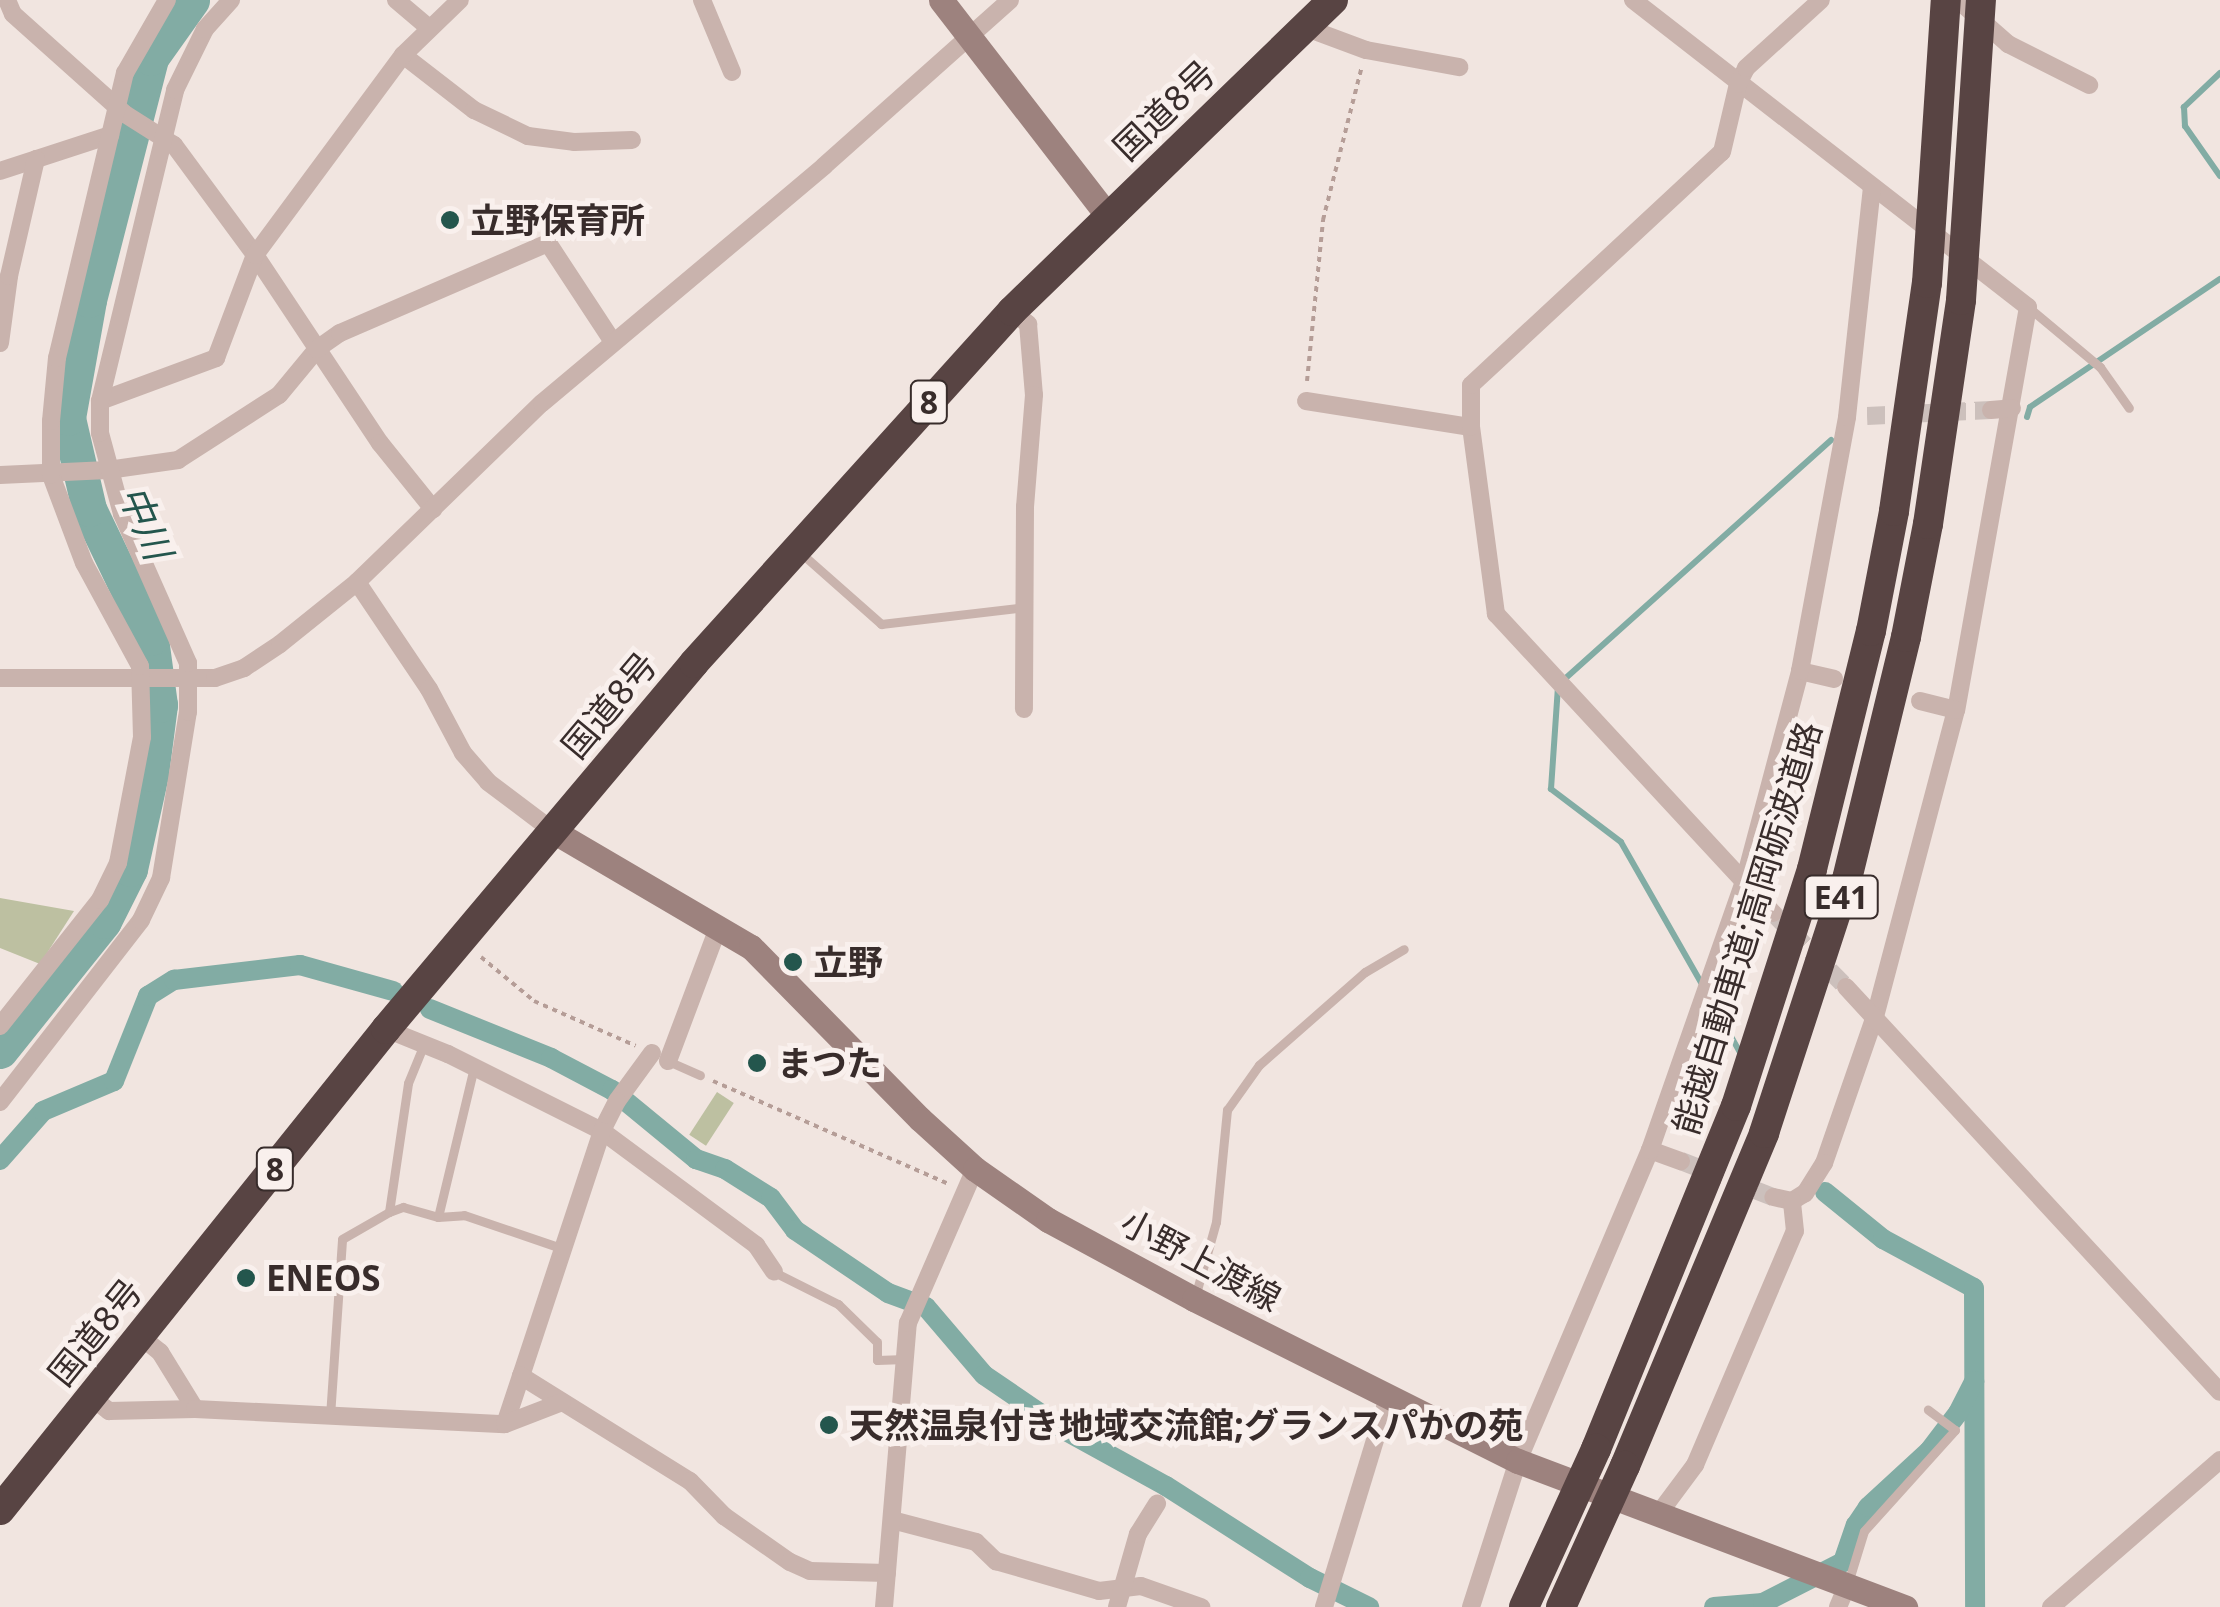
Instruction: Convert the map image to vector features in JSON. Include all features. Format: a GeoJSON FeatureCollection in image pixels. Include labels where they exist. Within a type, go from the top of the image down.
{"type":"FeatureCollection","features":[{"type":"Feature","properties":{"kind":"highway","name":"国道8号"},"geometry":{"type":"LineString","coordinates":[[0,1510],[386,1029],[795,548],[1012,312],[1333,0]]}},
{"type":"Feature","properties":{"kind":"highway","name":"能越自動車道;高岡砺波道路"},"geometry":{"type":"LineString","coordinates":[[1524,1607],[1596,1449],[1736,1106],[1812,869],[1874,614],[1894,511],[1927,283],[1946,0]]}},
{"type":"Feature","properties":{"kind":"highway","name":"E41"},"geometry":{"type":"LineString","coordinates":[[1561,1607],[1764,1133],[1846,879],[1914,599],[1962,300],[1981,0]]}},
{"type":"Feature","properties":{"kind":"main road"},"geometry":{"type":"LineString","coordinates":[[941,0],[1108,216]]}},
{"type":"Feature","properties":{"kind":"main road","name":"小野上渡線"},"geometry":{"type":"LineString","coordinates":[[553,831],[751,946],[970,1180],[1194,1299],[1518,1462],[1660,1512],[1843,1596],[1905,1607]]}},
{"type":"Feature","properties":{"kind":"street"},"geometry":{"type":"LineString","coordinates":[[6,0],[13,14],[121,110],[174,146],[256,256],[380,443],[433,509]]}},
{"type":"Feature","properties":{"kind":"street"},"geometry":{"type":"LineString","coordinates":[[0,1026],[100,900],[118,863],[142,737],[145,681],[84,563],[56,474],[57,358],[110,135],[121,110],[125,72],[167,0]]}},
{"type":"Feature","properties":{"kind":"street"},"geometry":{"type":"LineString","coordinates":[[0,1102],[141,920],[161,878],[188,712],[184,679],[188,662],[104,470],[100,402],[158,135],[205,29],[232,0]]}},
{"type":"Feature","properties":{"kind":"street"},"geometry":{"type":"LineString","coordinates":[[396,0],[428,27]]}},
{"type":"Feature","properties":{"kind":"street"},"geometry":{"type":"LineString","coordinates":[[100,402],[216,358],[256,256],[404,54],[460,0]]}},
{"type":"Feature","properties":{"kind":"street"},"geometry":{"type":"LineString","coordinates":[[702,0],[732,72]]}},
{"type":"Feature","properties":{"kind":"street"},"geometry":{"type":"LineString","coordinates":[[0,678],[145,681],[216,678],[244,668],[357,582],[542,403],[824,166],[968,33],[1010,0]]}},
{"type":"Feature","properties":{"kind":"street"},"geometry":{"type":"LineString","coordinates":[[1633,0],[2028,307],[1956,710],[1875,1016],[1824,1163],[1805,1193],[1782,1199],[1795,1231],[1695,1465],[1660,1512]]}},
{"type":"Feature","properties":{"kind":"street"},"geometry":{"type":"LineString","coordinates":[[1772,913],[1496,614],[1471,427],[1471,385],[1722,152],[1738,84],[1746,68],[1821,0]]}},
{"type":"Feature","properties":{"kind":"street"},"geometry":{"type":"LineString","coordinates":[[1958,0],[2008,44],[2089,85]]}},
{"type":"Feature","properties":{"kind":"street"},"geometry":{"type":"LineString","coordinates":[[1304,27],[1366,50],[1459,67]]}},
{"type":"Feature","properties":{"kind":"street"},"geometry":{"type":"LineString","coordinates":[[404,54],[474,110],[528,136],[574,142],[632,140]]}},
{"type":"Feature","properties":{"kind":"street"},"geometry":{"type":"LineString","coordinates":[[0,171],[110,135]]}},
{"type":"Feature","properties":{"kind":"street"},"geometry":{"type":"LineString","coordinates":[[0,343],[9,276],[36,159]]}},
{"type":"Feature","properties":{"kind":"street"},"geometry":{"type":"LineString","coordinates":[[1471,1607],[1518,1462],[1650,1150],[1744,882],[1800,671],[1848,417],[1872,187]]}},
{"type":"Feature","properties":{"kind":"street"},"geometry":{"type":"LineString","coordinates":[[0,476],[104,470],[178,460],[280,396],[317,349],[340,333],[548,243],[613,342]]}},
{"type":"Feature","properties":{"kind":"street"},"geometry":{"type":"LineString","coordinates":[[1012,312],[1028,324],[1034,395],[1025,507],[1024,709]]}},
{"type":"Feature","properties":{"kind":"street"},"geometry":{"type":"LineString","coordinates":[[1306,400],[1471,427]]}},
{"type":"Feature","properties":{"kind":"street"},"geometry":{"type":"LineString","coordinates":[[1991,410],[2012,408]]}},
{"type":"Feature","properties":{"kind":"street"},"geometry":{"type":"LineString","coordinates":[[1848,417],[1867,416]]}},
{"type":"Feature","properties":{"kind":"street"},"geometry":{"type":"LineString","coordinates":[[357,582],[429,689],[464,753],[488,782],[553,831]]}},
{"type":"Feature","properties":{"kind":"street"},"geometry":{"type":"LineString","coordinates":[[1800,671],[1834,680]]}},
{"type":"Feature","properties":{"kind":"street"},"geometry":{"type":"LineString","coordinates":[[1920,701],[1956,710]]}},
{"type":"Feature","properties":{"kind":"street"},"geometry":{"type":"LineString","coordinates":[[505,1424],[602,1131],[620,1097],[660,1057],[719,925]]}},
{"type":"Feature","properties":{"kind":"street"},"geometry":{"type":"LineString","coordinates":[[1846,988],[2220,1392]]}},
{"type":"Feature","properties":{"kind":"street"},"geometry":{"type":"LineString","coordinates":[[386,1029],[474,1067],[602,1131],[756,1245],[774,1272]]}},
{"type":"Feature","properties":{"kind":"street"},"geometry":{"type":"LineString","coordinates":[[1650,1150],[1681,1160]]}},
{"type":"Feature","properties":{"kind":"street"},"geometry":{"type":"LineString","coordinates":[[884,1607],[908,1323],[970,1180]]}},
{"type":"Feature","properties":{"kind":"street"},"geometry":{"type":"LineString","coordinates":[[140,1336],[160,1352],[195,1409]]}},
{"type":"Feature","properties":{"kind":"street"},"geometry":{"type":"LineString","coordinates":[[521,1376],[690,1480],[724,1516],[790,1562],[810,1571],[887,1572]]}},
{"type":"Feature","properties":{"kind":"street"},"geometry":{"type":"LineString","coordinates":[[1324,1607],[1388,1396]]}},
{"type":"Feature","properties":{"kind":"street"},"geometry":{"type":"LineString","coordinates":[[91,1397],[109,1412],[195,1409],[505,1424],[562,1402]]}},
{"type":"Feature","properties":{"kind":"street"},"geometry":{"type":"LineString","coordinates":[[2051,1607],[2220,1460]]}},
{"type":"Feature","properties":{"kind":"street"},"geometry":{"type":"LineString","coordinates":[[1120,1598],[1138,1534],[1157,1504]]}},
{"type":"Feature","properties":{"kind":"street"},"geometry":{"type":"LineString","coordinates":[[892,1520],[976,1542],[996,1560],[1120,1598],[1142,1586],[1201,1607]]}},
{"type":"Feature","properties":{"kind":"lane"},"geometry":{"type":"LineString","coordinates":[[2028,307],[2100,367],[2129,408]]}},
{"type":"Feature","properties":{"kind":"lane"},"geometry":{"type":"LineString","coordinates":[[795,548],[881,624],[1027,607]]}},
{"type":"Feature","properties":{"kind":"lane"},"geometry":{"type":"LineString","coordinates":[[1194,1299],[1216,1222],[1227,1110],[1260,1065],[1364,972],[1404,949]]}},
{"type":"Feature","properties":{"kind":"lane"},"geometry":{"type":"LineString","coordinates":[[389,1212],[408,1083],[424,1044]]}},
{"type":"Feature","properties":{"kind":"lane"},"geometry":{"type":"LineString","coordinates":[[660,1057],[700,1075]]}},
{"type":"Feature","properties":{"kind":"lane"},"geometry":{"type":"LineString","coordinates":[[438,1217],[474,1067]]}},
{"type":"Feature","properties":{"kind":"lane"},"geometry":{"type":"LineString","coordinates":[[330,1416],[342,1238],[403,1208],[438,1217],[464,1215],[562,1248]]}},
{"type":"Feature","properties":{"kind":"lane"},"geometry":{"type":"LineString","coordinates":[[774,1272],[838,1304],[877,1342],[877,1360],[905,1359]]}},
{"type":"Feature","properties":{"kind":"lane"},"geometry":{"type":"LineString","coordinates":[[1843,1596],[1864,1531],[1955,1430],[1928,1410]]}},
{"type":"Feature","properties":{"kind":"path"},"geometry":{"type":"LineString","coordinates":[[1306,400],[1323,220],[1366,50]]}},
{"type":"Feature","properties":{"kind":"path"},"geometry":{"type":"LineString","coordinates":[[462,942],[534,1000],[660,1057]]}},
{"type":"Feature","properties":{"kind":"path"},"geometry":{"type":"LineString","coordinates":[[700,1075],[970,1180]]}},
{"type":"Feature","properties":{"kind":"green space"},"geometry":{"type":"Polygon","coordinates":[[[0,898],[74,911],[40,964],[0,948],[0,898]]]}},
{"type":"Feature","properties":{"kind":"green space"},"geometry":{"type":"Polygon","coordinates":[[[717,1092],[734,1103],[706,1146],[689,1135],[717,1092]]]}},
{"type":"Feature","properties":{"kind":"waterway","name":"中川"},"geometry":{"type":"LineString","coordinates":[[0,1051],[104,921],[130,869],[151,774],[160,705],[151,638],[89,509],[68,418],[89,300],[151,58],[192,0]]}},
{"type":"Feature","properties":{"kind":"waterway"},"geometry":{"type":"LineString","coordinates":[[2220,73],[2184,107],[2185,126],[2220,176]]}},
{"type":"Feature","properties":{"kind":"waterway"},"geometry":{"type":"LineString","coordinates":[[2027,417],[2030,407],[2220,279]]}},
{"type":"Feature","properties":{"kind":"waterway"},"geometry":{"type":"LineString","coordinates":[[1703,986],[1621,842],[1551,789],[1558,685],[1831,440]]}},
{"type":"Feature","properties":{"kind":"waterway"},"geometry":{"type":"LineString","coordinates":[[0,1160],[43,1111],[114,1081],[148,996],[174,980],[300,965],[393,991]]}},
{"type":"Feature","properties":{"kind":"waterway"},"geometry":{"type":"LineString","coordinates":[[1709,997],[1742,1056]]}},
{"type":"Feature","properties":{"kind":"waterway"},"geometry":{"type":"LineString","coordinates":[[430,1009],[551,1058],[612,1090],[696,1159],[725,1169],[771,1198],[795,1230],[888,1293],[926,1307],[984,1375],[1066,1431],[1166,1486],[1310,1578],[1369,1607]]}},
{"type":"Feature","properties":{"kind":"waterway"},"geometry":{"type":"LineString","coordinates":[[1825,1192],[1883,1239],[1974,1288],[1975,1607]]}},
{"type":"Feature","properties":{"kind":"waterway"},"geometry":{"type":"LineString","coordinates":[[1714,1607],[1763,1603],[1843,1562],[1856,1525],[1868,1507],[1929,1451],[1958,1413],[1974,1381]]}},
{"type":"Feature","properties":{"kind":"tunnel"},"geometry":{"type":"LineString","coordinates":[[1867,416],[1991,410]]}},
{"type":"Feature","properties":{"kind":"tunnel"},"geometry":{"type":"LineString","coordinates":[[1773,913],[1846,987]]}},
{"type":"Feature","properties":{"kind":"tunnel"},"geometry":{"type":"LineString","coordinates":[[1681,1161],[1773,1197]]}},
{"type":"Feature","properties":{"kind":"place","name":"立野保育所"},"geometry":{"type":"Point","coordinates":[450,220]}},
{"type":"Feature","properties":{"kind":"place","name":"立野"},"geometry":{"type":"Point","coordinates":[793,962]}},
{"type":"Feature","properties":{"kind":"place","name":"まつた"},"geometry":{"type":"Point","coordinates":[757,1063]}},
{"type":"Feature","properties":{"kind":"place","name":"ENEOS"},"geometry":{"type":"Point","coordinates":[246,1278]}},
{"type":"Feature","properties":{"kind":"place","name":"天然温泉付き地域交流館;グランスパかの苑"},"geometry":{"type":"Point","coordinates":[829,1425]}}]}
